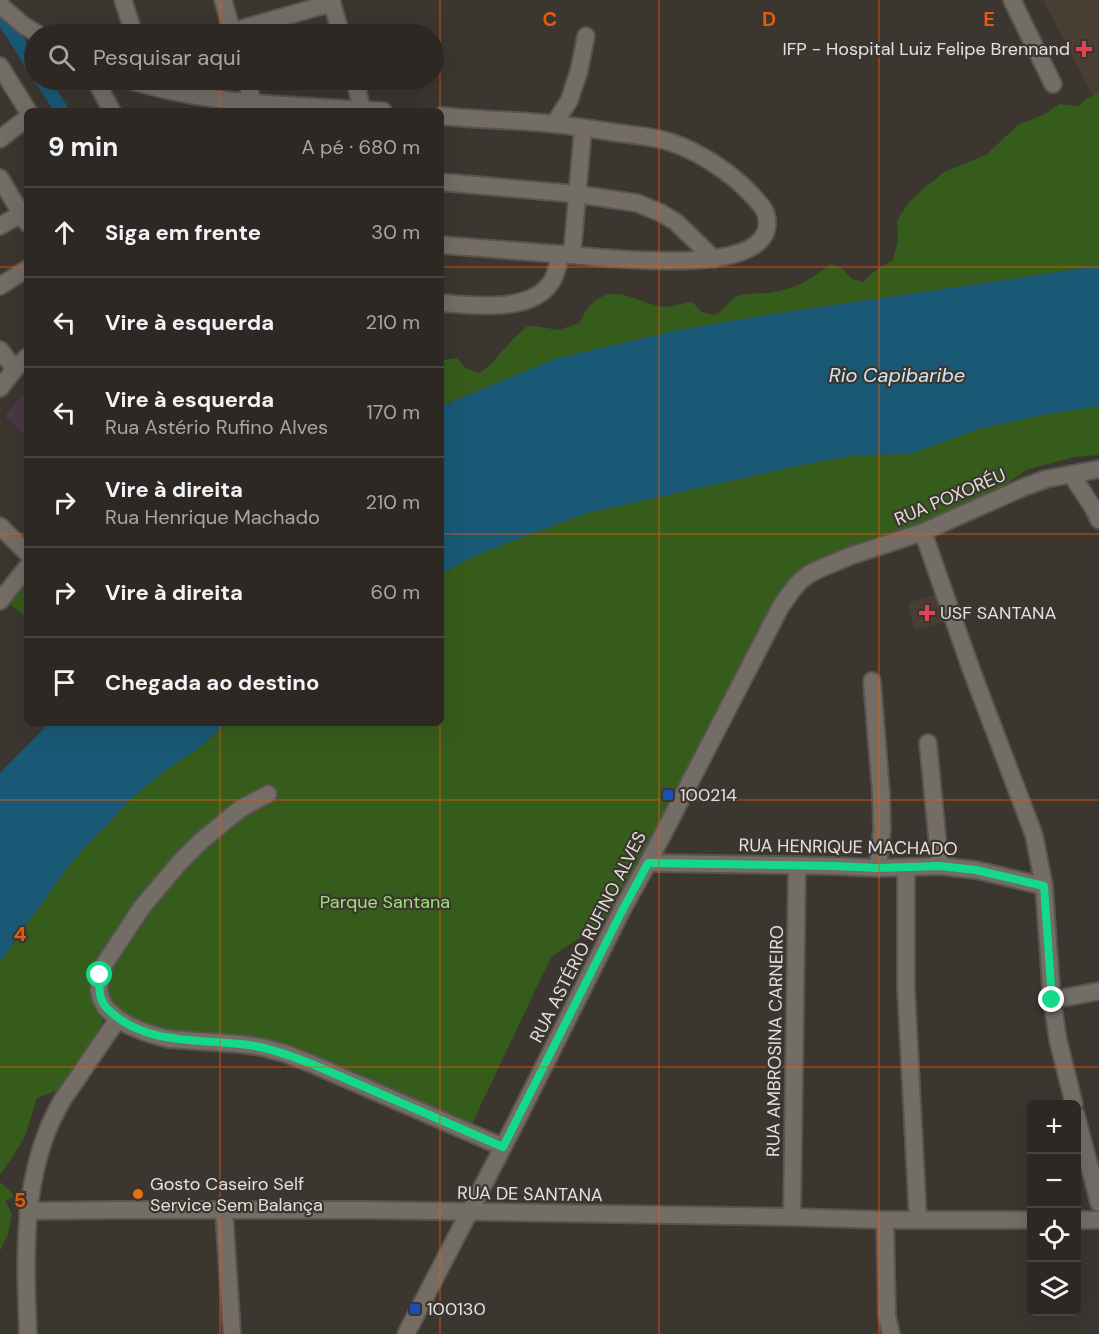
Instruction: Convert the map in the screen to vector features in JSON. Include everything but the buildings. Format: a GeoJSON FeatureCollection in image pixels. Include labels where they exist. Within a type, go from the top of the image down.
{"type":"FeatureCollection","features":[{"type":"Feature","properties":{"kind":"street"},"geometry":{"type":"LineString","coordinates":[[123,0],[131,24]]}},
{"type":"Feature","properties":{"kind":"street"},"geometry":{"type":"LineString","coordinates":[[223,0],[227,24]]}},
{"type":"Feature","properties":{"kind":"street"},"geometry":{"type":"LineString","coordinates":[[1012,0],[1053,84]]}},
{"type":"Feature","properties":{"kind":"street"},"geometry":{"type":"LineString","coordinates":[[261,24],[332,2],[339,24]]}},
{"type":"Feature","properties":{"kind":"street"},"geometry":{"type":"LineString","coordinates":[[7,5],[25,24]]}},
{"type":"Feature","properties":{"kind":"street"},"geometry":{"type":"LineString","coordinates":[[554,124],[569,101],[579,71],[586,36]]}},
{"type":"Feature","properties":{"kind":"street"},"geometry":{"type":"LineString","coordinates":[[0,66],[26,108]]}},
{"type":"Feature","properties":{"kind":"street"},"geometry":{"type":"LineString","coordinates":[[100,90],[110,108]]}},
{"type":"Feature","properties":{"kind":"street"},"geometry":{"type":"LineString","coordinates":[[171,90],[188,95],[335,108]]}},
{"type":"Feature","properties":{"kind":"street"},"geometry":{"type":"LineString","coordinates":[[249,90],[253,102]]}},
{"type":"Feature","properties":{"kind":"street"},"geometry":{"type":"LineString","coordinates":[[357,90],[362,108]]}},
{"type":"Feature","properties":{"kind":"street"},"geometry":{"type":"LineString","coordinates":[[444,116],[554,124],[670,142],[724,169],[765,209],[768,221],[765,234],[756,245],[746,251],[714,259],[657,261],[444,245]]}},
{"type":"Feature","properties":{"kind":"street"},"geometry":{"type":"LineString","coordinates":[[0,139],[24,120]]}},
{"type":"Feature","properties":{"kind":"street"},"geometry":{"type":"LineString","coordinates":[[444,303],[495,306],[515,303],[532,298],[552,281],[566,254],[576,194],[583,128]]}},
{"type":"Feature","properties":{"kind":"street"},"geometry":{"type":"LineString","coordinates":[[0,178],[24,218],[0,226]]}},
{"type":"Feature","properties":{"kind":"street"},"geometry":{"type":"LineString","coordinates":[[444,182],[576,194],[637,204],[661,213],[676,222],[714,259]]}},
{"type":"Feature","properties":{"kind":"street"},"geometry":{"type":"LineString","coordinates":[[0,286],[24,271]]}},
{"type":"Feature","properties":{"kind":"street"},"geometry":{"type":"LineString","coordinates":[[0,350],[15,369]]}},
{"type":"Feature","properties":{"kind":"street"},"geometry":{"type":"LineString","coordinates":[[0,388],[24,360]]}},
{"type":"Feature","properties":{"kind":"street","name":"RUA POXORÉU"},"geometry":{"type":"LineString","coordinates":[[819,569],[850,556],[923,532],[1046,479],[1099,469]]}},
{"type":"Feature","properties":{"kind":"street"},"geometry":{"type":"LineString","coordinates":[[1071,474],[1097,508]]}},
{"type":"Feature","properties":{"kind":"street"},"geometry":{"type":"LineString","coordinates":[[0,526],[24,550]]}},
{"type":"Feature","properties":{"kind":"street"},"geometry":{"type":"LineString","coordinates":[[923,532],[971,669],[1030,825],[1041,865],[1052,1000],[1058,1040],[1073,1100]]}},
{"type":"Feature","properties":{"kind":"street","name":"RUA ASTÉRIO RUFINO ALVES"},"geometry":{"type":"LineString","coordinates":[[406,1334],[781,606],[800,581],[819,569]]}},
{"type":"Feature","properties":{"kind":"street"},"geometry":{"type":"LineString","coordinates":[[0,601],[24,571]]}},
{"type":"Feature","properties":{"kind":"street"},"geometry":{"type":"LineString","coordinates":[[873,681],[882,829],[878,868]]}},
{"type":"Feature","properties":{"kind":"street"},"geometry":{"type":"LineString","coordinates":[[927,743],[940,866]]}},
{"type":"Feature","properties":{"kind":"street"},"geometry":{"type":"LineString","coordinates":[[268,794],[240,809],[200,842],[180,861],[142,907],[105,963],[100,975],[99,990],[105,1007],[118,1019],[140,1030],[169,1039],[240,1044],[284,1053],[503,1147]]}},
{"type":"Feature","properties":{"kind":"street","name":"RUA HENRIQUE MACHADO"},"geometry":{"type":"LineString","coordinates":[[648,863],[878,868],[940,866],[976,870],[1044,886]]}},
{"type":"Feature","properties":{"kind":"street","name":"RUA AMBROSINA CARNEIRO"},"geometry":{"type":"LineString","coordinates":[[792,1217],[797,865]]}},
{"type":"Feature","properties":{"kind":"street"},"geometry":{"type":"LineString","coordinates":[[906,868],[906,988],[918,1220]]}},
{"type":"Feature","properties":{"kind":"street"},"geometry":{"type":"LineString","coordinates":[[1052,1000],[1099,991]]}},
{"type":"Feature","properties":{"kind":"street"},"geometry":{"type":"LineString","coordinates":[[27,1334],[28,1211],[37,1164],[46,1135],[59,1106],[118,1019]]}},
{"type":"Feature","properties":{"kind":"street"},"geometry":{"type":"LineString","coordinates":[[1081,1131],[1099,1203]]}},
{"type":"Feature","properties":{"kind":"street","name":"RUA DE SANTANA"},"geometry":{"type":"LineString","coordinates":[[28,1211],[369,1210],[885,1220],[1027,1220]]}},
{"type":"Feature","properties":{"kind":"street"},"geometry":{"type":"LineString","coordinates":[[224,1211],[232,1334]]}},
{"type":"Feature","properties":{"kind":"street"},"geometry":{"type":"LineString","coordinates":[[885,1220],[887,1316],[891,1334]]}},
{"type":"Feature","properties":{"kind":"street"},"geometry":{"type":"LineString","coordinates":[[1081,1220],[1099,1220]]}},
{"type":"Feature","properties":{"kind":"shaded area","name":"IFP - Hospital Luiz Felipe Brennand"},"geometry":{"type":"Polygon","coordinates":[[[1043,0],[1099,0],[1099,102],[1095,99],[1043,0]]]}},
{"type":"Feature","properties":{"kind":"shaded area"},"geometry":{"type":"Polygon","coordinates":[[[24,393],[24,435],[5,416],[24,393]]]}},
{"type":"Feature","properties":{"kind":"shaded area","name":"USF SANTANA"},"geometry":{"type":"Polygon","coordinates":[[[939,594],[947,622],[914,630],[908,603],[939,594]]]}},
{"type":"Feature","properties":{"kind":"green space"},"geometry":{"type":"Polygon","coordinates":[[[1099,93],[1099,266],[772,314],[673,331],[555,359],[444,405],[444,360],[457,358],[465,368],[480,373],[526,327],[535,326],[558,330],[580,323],[586,310],[596,300],[608,295],[623,295],[664,307],[692,302],[702,312],[714,315],[735,297],[777,292],[794,287],[830,264],[842,268],[852,279],[863,282],[876,270],[893,260],[898,241],[897,221],[907,205],[923,189],[944,172],[986,155],[1018,125],[1045,114],[1059,104],[1079,106],[1086,99],[1099,93]]]}},
{"type":"Feature","properties":{"kind":"green space","name":"Parque Santana"},"geometry":{"type":"Polygon","coordinates":[[[1099,406],[1099,455],[1074,457],[1026,470],[999,490],[936,519],[913,526],[799,586],[623,909],[551,957],[470,1128],[262,1041],[201,1031],[163,1035],[106,1013],[86,1062],[83,1081],[37,1098],[25,1136],[0,1175],[0,962],[70,864],[89,843],[133,797],[163,772],[204,744],[223,726],[444,726],[444,572],[478,554],[587,513],[806,464],[856,455],[910,454],[978,429],[1046,414],[1099,406]]]}},
{"type":"Feature","properties":{"kind":"green space"},"geometry":{"type":"Polygon","coordinates":[[[24,578],[24,616],[5,600],[24,578]]]}},
{"type":"Feature","properties":{"kind":"green space"},"geometry":{"type":"Polygon","coordinates":[[[0,1182],[15,1196],[5,1201],[12,1214],[8,1234],[0,1251],[0,1182]]]}},
{"type":"Feature","properties":{"kind":"water","name":"Rio Capibaribe"},"geometry":{"type":"Polygon","coordinates":[[[1099,266],[1099,406],[1046,414],[978,429],[910,454],[856,455],[806,464],[587,513],[478,554],[444,572],[444,405],[555,359],[673,331],[772,314],[1099,266]]]}},
{"type":"Feature","properties":{"kind":"water"},"geometry":{"type":"Polygon","coordinates":[[[46,726],[223,726],[204,744],[163,772],[133,797],[89,843],[70,864],[0,962],[0,773],[46,726]]]}},
{"type":"Feature","properties":{"kind":"waterway"},"geometry":{"type":"LineString","coordinates":[[0,13],[24,52]]}},
{"type":"Feature","properties":{"kind":"waterway"},"geometry":{"type":"LineString","coordinates":[[48,90],[60,108]]}},
{"type":"Feature","properties":{"kind":"place","name":"IFP - Hospital Luiz Felipe Brennand"},"geometry":{"type":"Point","coordinates":[1084,49]}},
{"type":"Feature","properties":{"kind":"place","name":"USF SANTANA"},"geometry":{"type":"Point","coordinates":[927,613]}},
{"type":"Feature","properties":{"kind":"place","name":"100214"},"geometry":{"type":"Point","coordinates":[668,795]}},
{"type":"Feature","properties":{"kind":"place","name":"Gosto Caseiro Self Service Sem Balança"},"geometry":{"type":"Point","coordinates":[138,1194]}},
{"type":"Feature","properties":{"kind":"place","name":"100130"},"geometry":{"type":"Point","coordinates":[415,1309]}},
{"type":"Feature","properties":{"kind":"route"},"geometry":{"type":"LineString","coordinates":[[100,975],[99,990],[105,1007],[130,1026],[169,1039],[240,1044],[284,1053],[503,1147],[648,863],[878,868],[959,867],[1044,886],[1052,1000]]}}]}
